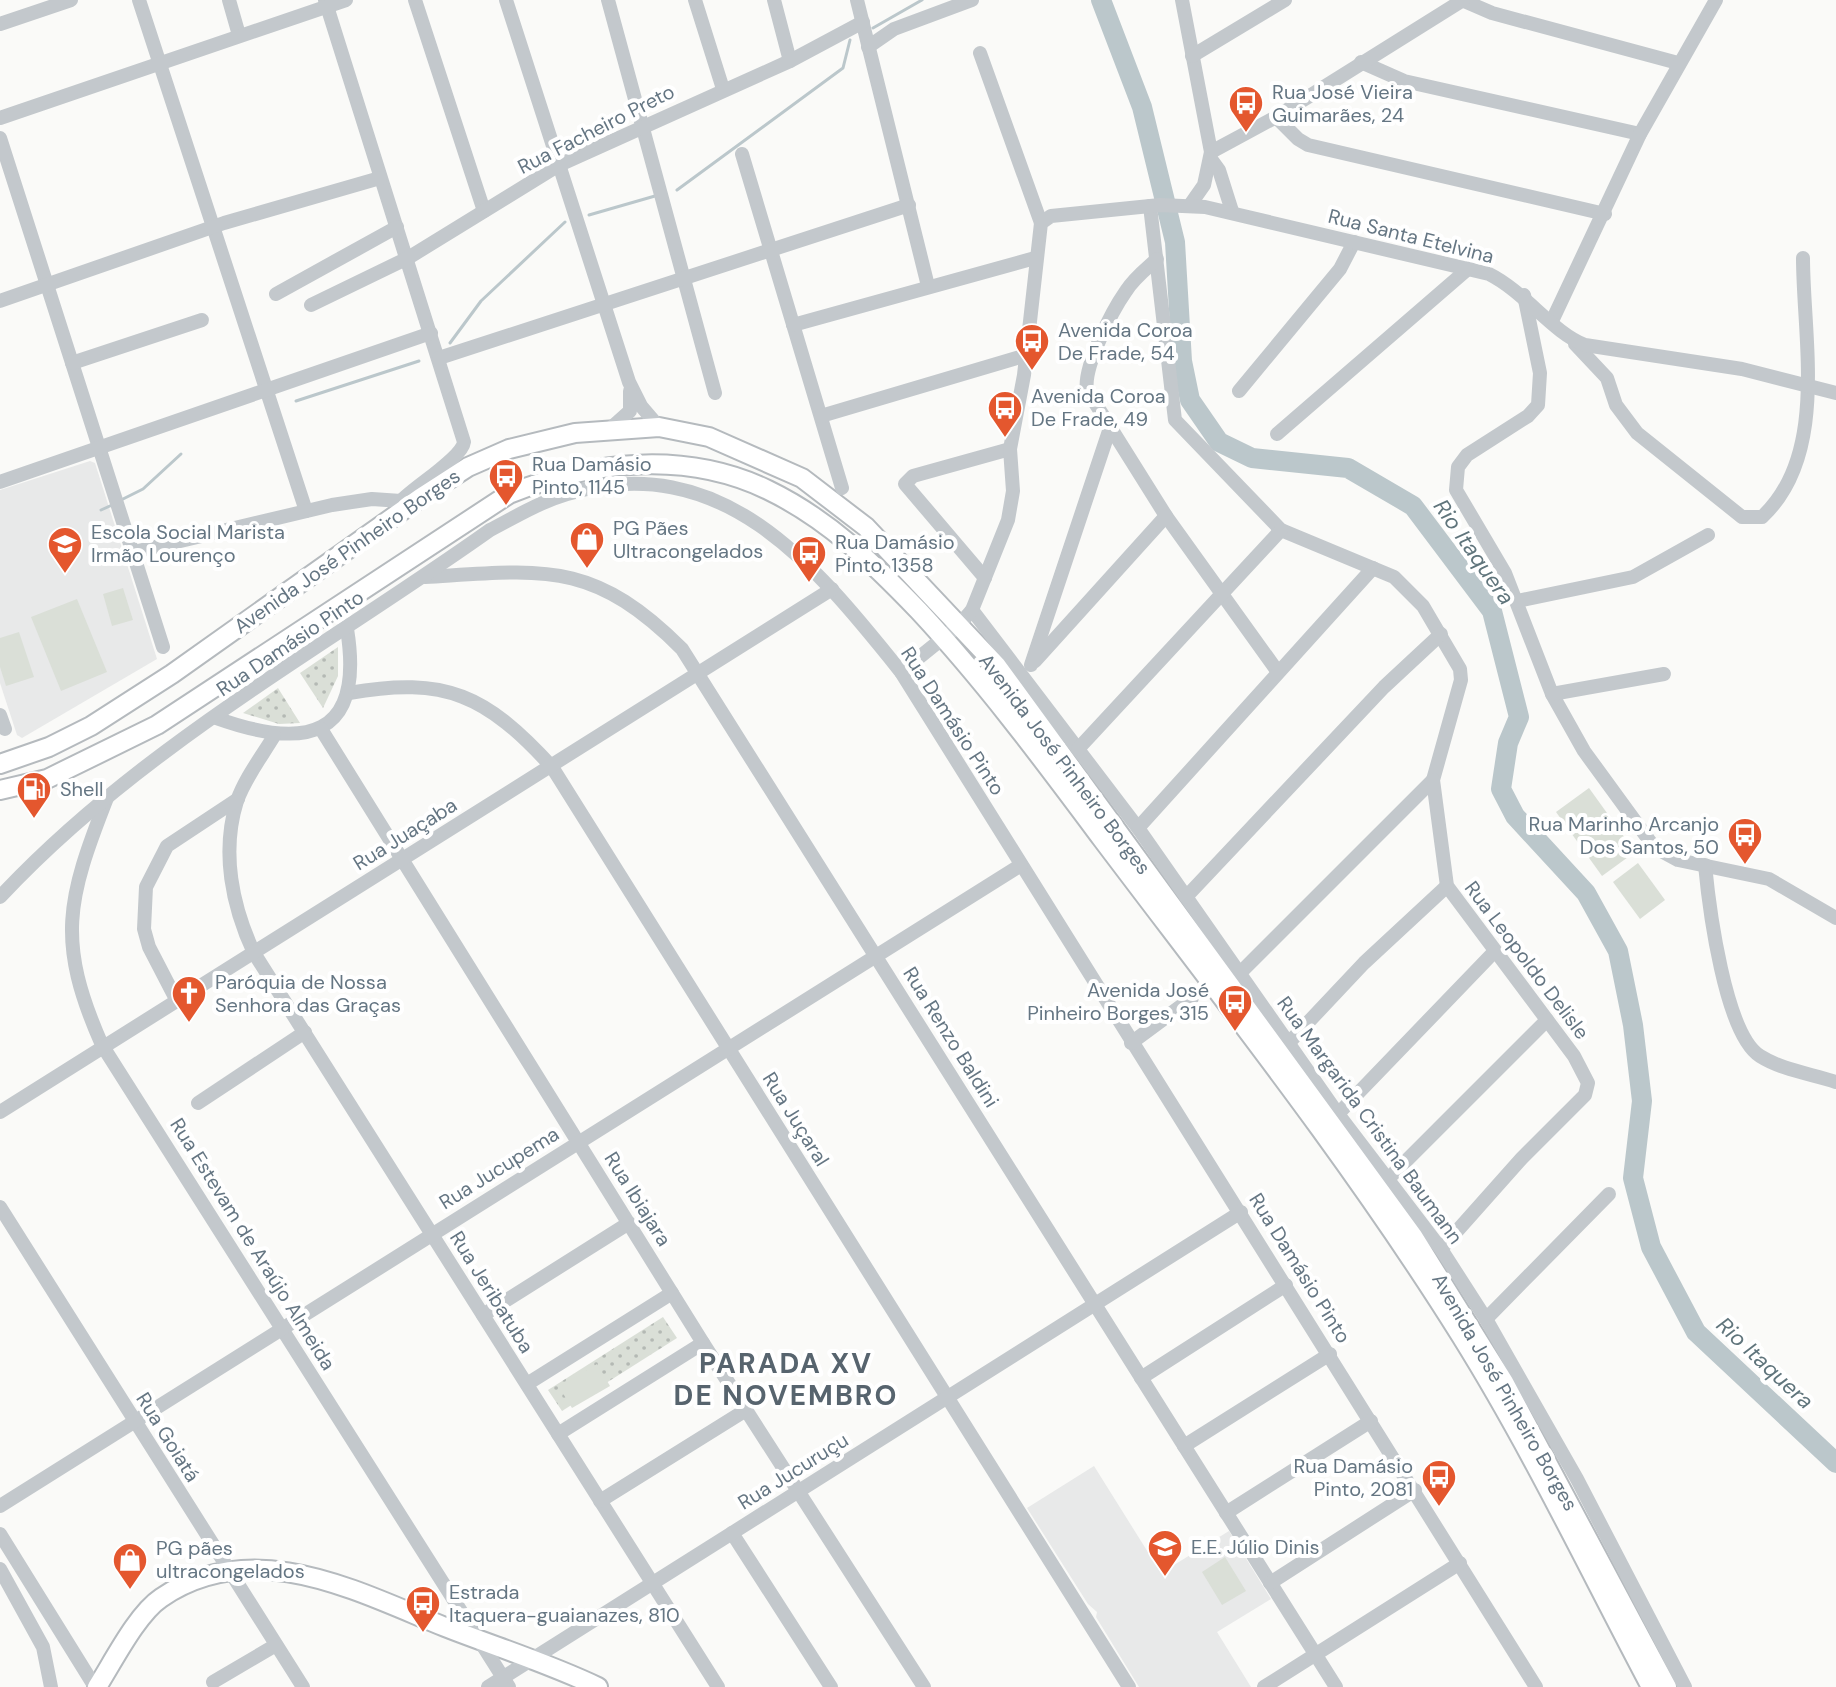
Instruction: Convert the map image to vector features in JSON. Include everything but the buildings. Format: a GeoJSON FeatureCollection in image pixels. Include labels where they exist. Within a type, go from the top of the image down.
{"type":"FeatureCollection","features":[{"type":"Feature","properties":{"kind":"main road","name":"Avenida José Pinheiro Borges"},"geometry":{"type":"LineString","coordinates":[[0,764],[49,747],[91,726],[172,674],[403,504],[468,467],[509,449],[546,438],[611,428],[659,427],[709,437],[740,448],[815,487],[866,527],[951,632],[991,691],[1278,1053],[1413,1236],[1469,1322],[1667,1687]]}},
{"type":"Feature","properties":{"kind":"main road","name":"Avenida José Pinheiro Borges"},"geometry":{"type":"LineString","coordinates":[[0,790],[47,779],[129,741],[224,683],[509,494],[587,469],[624,464],[694,466],[764,488],[827,524],[951,632]]}},
{"type":"Feature","properties":{"kind":"main road","name":"Avenida José Pinheiro Borges"},"geometry":{"type":"LineString","coordinates":[[1278,1053],[1463,1340],[1651,1687]]}},
{"type":"Feature","properties":{"kind":"main road"},"geometry":{"type":"LineString","coordinates":[[96,1687],[157,1600],[190,1582],[231,1573],[282,1570],[313,1575],[534,1657],[598,1687]]}},
{"type":"Feature","properties":{"kind":"street"},"geometry":{"type":"LineString","coordinates":[[0,24],[71,0]]}},
{"type":"Feature","properties":{"kind":"street"},"geometry":{"type":"LineString","coordinates":[[139,0],[306,511]]}},
{"type":"Feature","properties":{"kind":"street"},"geometry":{"type":"LineString","coordinates":[[229,0],[239,35]]}},
{"type":"Feature","properties":{"kind":"street"},"geometry":{"type":"LineString","coordinates":[[0,118],[326,3],[346,0]]}},
{"type":"Feature","properties":{"kind":"street"},"geometry":{"type":"LineString","coordinates":[[415,0],[484,211]]}},
{"type":"Feature","properties":{"kind":"street"},"geometry":{"type":"LineString","coordinates":[[506,0],[629,382],[641,406],[659,427]]}},
{"type":"Feature","properties":{"kind":"street"},"geometry":{"type":"LineString","coordinates":[[608,0],[715,393]]}},
{"type":"Feature","properties":{"kind":"street"},"geometry":{"type":"LineString","coordinates":[[695,0],[723,89]]}},
{"type":"Feature","properties":{"kind":"street"},"geometry":{"type":"LineString","coordinates":[[774,0],[790,61]]}},
{"type":"Feature","properties":{"kind":"street"},"geometry":{"type":"LineString","coordinates":[[857,0],[928,286]]}},
{"type":"Feature","properties":{"kind":"street","name":"Rua Facheiro Preto"},"geometry":{"type":"LineString","coordinates":[[311,305],[408,258],[559,165],[644,124],[790,61],[865,34],[894,29],[972,0]]}},
{"type":"Feature","properties":{"kind":"street"},"geometry":{"type":"LineString","coordinates":[[1182,0],[1211,156],[1219,170],[1232,211]]}},
{"type":"Feature","properties":{"kind":"street"},"geometry":{"type":"LineString","coordinates":[[1192,56],[1285,0]]}},
{"type":"Feature","properties":{"kind":"street"},"geometry":{"type":"LineString","coordinates":[[1186,205],[1204,185],[1211,156],[1462,0],[1492,13],[1678,63]]}},
{"type":"Feature","properties":{"kind":"street"},"geometry":{"type":"LineString","coordinates":[[1552,321],[1640,134],[1716,0]]}},
{"type":"Feature","properties":{"kind":"street"},"geometry":{"type":"LineString","coordinates":[[134,552],[356,501],[403,504],[423,479],[458,455],[464,445],[326,3]]}},
{"type":"Feature","properties":{"kind":"street"},"geometry":{"type":"LineString","coordinates":[[901,672],[951,632],[972,610],[1012,502],[1010,449],[1027,355],[1031,291],[1041,223],[980,53]]}},
{"type":"Feature","properties":{"kind":"street"},"geometry":{"type":"LineString","coordinates":[[1361,62],[1404,81],[1640,134]]}},
{"type":"Feature","properties":{"kind":"street"},"geometry":{"type":"LineString","coordinates":[[1276,117],[1308,145],[1605,214]]}},
{"type":"Feature","properties":{"kind":"street"},"geometry":{"type":"LineString","coordinates":[[0,138],[163,647]]}},
{"type":"Feature","properties":{"kind":"street"},"geometry":{"type":"LineString","coordinates":[[742,154],[842,488]]}},
{"type":"Feature","properties":{"kind":"street"},"geometry":{"type":"LineString","coordinates":[[0,301],[213,227],[380,178]]}},
{"type":"Feature","properties":{"kind":"street"},"geometry":{"type":"LineString","coordinates":[[438,356],[909,205]]}},
{"type":"Feature","properties":{"kind":"street","name":"Rua Santa Etelvina"},"geometry":{"type":"LineString","coordinates":[[1041,223],[1067,213],[1155,206],[1186,205],[1232,211],[1489,274],[1524,295],[1572,340],[1606,351],[1654,353],[1836,393]]}},
{"type":"Feature","properties":{"kind":"street","name":"Rua Leopoldo Delisle"},"geometry":{"type":"LineString","coordinates":[[1155,206],[1170,406],[1175,420],[1281,530],[1373,568],[1408,588],[1441,634],[1454,656],[1461,680],[1433,780],[1447,886],[1584,1071],[1588,1083],[1585,1095],[1522,1158],[1441,1249]]}},
{"type":"Feature","properties":{"kind":"street"},"geometry":{"type":"LineString","coordinates":[[276,294],[397,227]]}},
{"type":"Feature","properties":{"kind":"street"},"geometry":{"type":"LineString","coordinates":[[1239,391],[1340,269],[1354,242]]}},
{"type":"Feature","properties":{"kind":"street"},"geometry":{"type":"LineString","coordinates":[[793,325],[1035,258]]}},
{"type":"Feature","properties":{"kind":"street"},"geometry":{"type":"LineString","coordinates":[[1572,340],[1607,378],[1616,405],[1637,433],[1729,508],[1750,519],[1767,512],[1787,479],[1805,426],[1809,385],[1803,258]]}},
{"type":"Feature","properties":{"kind":"street"},"geometry":{"type":"LineString","coordinates":[[1157,259],[1126,291],[1085,380],[1089,396],[1166,516],[1278,672]]}},
{"type":"Feature","properties":{"kind":"street"},"geometry":{"type":"LineString","coordinates":[[1003,268],[1019,276],[1031,291]]}},
{"type":"Feature","properties":{"kind":"street"},"geometry":{"type":"LineString","coordinates":[[1277,434],[1469,268]]}},
{"type":"Feature","properties":{"kind":"street"},"geometry":{"type":"LineString","coordinates":[[1524,295],[1540,373],[1538,405],[1528,416],[1467,455],[1458,467],[1456,478],[1461,503],[1505,573],[1552,694],[1584,751],[1654,847],[1665,855],[1769,879],[1836,918]]}},
{"type":"Feature","properties":{"kind":"street"},"geometry":{"type":"LineString","coordinates":[[72,363],[202,320]]}},
{"type":"Feature","properties":{"kind":"street"},"geometry":{"type":"LineString","coordinates":[[0,482],[264,388],[432,335]]}},
{"type":"Feature","properties":{"kind":"street"},"geometry":{"type":"LineString","coordinates":[[821,416],[1027,355]]}},
{"type":"Feature","properties":{"kind":"street"},"geometry":{"type":"LineString","coordinates":[[611,428],[630,411],[629,382]]}},
{"type":"Feature","properties":{"kind":"street"},"geometry":{"type":"LineString","coordinates":[[1026,669],[1109,431]]}},
{"type":"Feature","properties":{"kind":"street"},"geometry":{"type":"LineString","coordinates":[[985,578],[905,487],[906,481],[913,476],[1010,449]]}},
{"type":"Feature","properties":{"kind":"street","name":"Rua Damásio Pinto"},"geometry":{"type":"LineString","coordinates":[[0,897],[109,794],[490,530],[533,507],[589,488],[631,483],[682,489],[733,507],[756,520],[832,589],[901,672],[1536,1687]]}},
{"type":"Feature","properties":{"kind":"street"},"geometry":{"type":"LineString","coordinates":[[1026,669],[1166,516]]}},
{"type":"Feature","properties":{"kind":"street"},"geometry":{"type":"LineString","coordinates":[[1078,749],[1281,530]]}},
{"type":"Feature","properties":{"kind":"street"},"geometry":{"type":"LineString","coordinates":[[1517,601],[1633,577],[1708,535]]}},
{"type":"Feature","properties":{"kind":"street"},"geometry":{"type":"LineString","coordinates":[[1138,828],[1373,568]]}},
{"type":"Feature","properties":{"kind":"street","name":"Rua Renzo Baldini"},"geometry":{"type":"LineString","coordinates":[[422,578],[538,571],[581,581],[629,603],[682,649],[1336,1687]]}},
{"type":"Feature","properties":{"kind":"street","name":"Rua Juaçaba"},"geometry":{"type":"LineString","coordinates":[[0,1112],[832,589]]}},
{"type":"Feature","properties":{"kind":"street","name":"Rua Margarida Cristina Baumann"},"geometry":{"type":"LineString","coordinates":[[972,610],[1026,669],[1078,749],[1186,897],[1239,974],[1278,1053],[1338,1114],[1441,1249],[1486,1319],[1577,1479],[1685,1687]]}},
{"type":"Feature","properties":{"kind":"street"},"geometry":{"type":"LineString","coordinates":[[216,718],[274,736],[321,729],[349,693],[353,674],[347,629]]}},
{"type":"Feature","properties":{"kind":"street"},"geometry":{"type":"LineString","coordinates":[[1186,897],[1384,687],[1441,634]]}},
{"type":"Feature","properties":{"kind":"street"},"geometry":{"type":"LineString","coordinates":[[1552,694],[1664,674]]}},
{"type":"Feature","properties":{"kind":"street","name":"Rua Juçaral"},"geometry":{"type":"LineString","coordinates":[[349,693],[403,685],[425,687],[472,699],[503,718],[552,767],[1129,1687]]}},
{"type":"Feature","properties":{"kind":"street","name":"Rua Ibiajara"},"geometry":{"type":"LineString","coordinates":[[321,729],[703,1343],[924,1687]]}},
{"type":"Feature","properties":{"kind":"street","name":"Rua Jeribatuba"},"geometry":{"type":"LineString","coordinates":[[274,736],[238,799],[230,841],[231,880],[239,919],[254,953],[718,1687]]}},
{"type":"Feature","properties":{"kind":"street"},"geometry":{"type":"LineString","coordinates":[[1239,974],[1433,780]]}},
{"type":"Feature","properties":{"kind":"street","name":"Rua Estevam de Araújo Almeida"},"geometry":{"type":"LineString","coordinates":[[109,794],[78,876],[70,920],[79,988],[103,1047],[506,1682]]}},
{"type":"Feature","properties":{"kind":"street"},"geometry":{"type":"LineString","coordinates":[[177,1001],[149,947],[144,929],[146,887],[167,846],[238,799]]}},
{"type":"Feature","properties":{"kind":"street","name":"Rua Jucupema"},"geometry":{"type":"LineString","coordinates":[[0,1506],[1021,865]]}},
{"type":"Feature","properties":{"kind":"street"},"geometry":{"type":"LineString","coordinates":[[1705,865],[1726,980],[1743,1038],[1761,1057],[1836,1082]]}},
{"type":"Feature","properties":{"kind":"street"},"geometry":{"type":"LineString","coordinates":[[1278,1053],[1364,963],[1447,886]]}},
{"type":"Feature","properties":{"kind":"street"},"geometry":{"type":"LineString","coordinates":[[1338,1114],[1494,952]]}},
{"type":"Feature","properties":{"kind":"street"},"geometry":{"type":"LineString","coordinates":[[1131,1043],[1192,998]]}},
{"type":"Feature","properties":{"kind":"street"},"geometry":{"type":"LineString","coordinates":[[1388,1179],[1547,1020]]}},
{"type":"Feature","properties":{"kind":"street"},"geometry":{"type":"LineString","coordinates":[[198,1103],[305,1032]]}},
{"type":"Feature","properties":{"kind":"street"},"geometry":{"type":"LineString","coordinates":[[1486,1319],[1609,1194]]}},
{"type":"Feature","properties":{"kind":"street","name":"Rua Goiatá"},"geometry":{"type":"LineString","coordinates":[[0,1207],[303,1687]]}},
{"type":"Feature","properties":{"kind":"street","name":"Rua Jucuruçu"},"geometry":{"type":"LineString","coordinates":[[488,1687],[506,1682],[534,1657],[1241,1212]]}},
{"type":"Feature","properties":{"kind":"street"},"geometry":{"type":"LineString","coordinates":[[483,1315],[629,1223]]}},
{"type":"Feature","properties":{"kind":"street"},"geometry":{"type":"LineString","coordinates":[[1141,1378],[1286,1285]]}},
{"type":"Feature","properties":{"kind":"street"},"geometry":{"type":"LineString","coordinates":[[527,1384],[672,1293]]}},
{"type":"Feature","properties":{"kind":"street"},"geometry":{"type":"LineString","coordinates":[[558,1434],[703,1343]]}},
{"type":"Feature","properties":{"kind":"street"},"geometry":{"type":"LineString","coordinates":[[1184,1446],[1330,1354]]}},
{"type":"Feature","properties":{"kind":"street"},"geometry":{"type":"LineString","coordinates":[[600,1501],[746,1410]]}},
{"type":"Feature","properties":{"kind":"street"},"geometry":{"type":"LineString","coordinates":[[1226,1513],[1371,1421]]}},
{"type":"Feature","properties":{"kind":"street"},"geometry":{"type":"LineString","coordinates":[[1270,1583],[1415,1490]]}},
{"type":"Feature","properties":{"kind":"street"},"geometry":{"type":"LineString","coordinates":[[732,1533],[831,1687]]}},
{"type":"Feature","properties":{"kind":"street"},"geometry":{"type":"LineString","coordinates":[[0,1534],[96,1687]]}},
{"type":"Feature","properties":{"kind":"street"},"geometry":{"type":"LineString","coordinates":[[1264,1687],[1460,1563]]}},
{"type":"Feature","properties":{"kind":"street"},"geometry":{"type":"LineString","coordinates":[[0,1569],[43,1647],[51,1687]]}},
{"type":"Feature","properties":{"kind":"street"},"geometry":{"type":"LineString","coordinates":[[213,1682],[276,1645]]}},
{"type":"Feature","properties":{"kind":"shaded area","name":"Escola Social Marista Irmão Lourenço"},"geometry":{"type":"Polygon","coordinates":[[[90,461],[95,463],[157,659],[22,738],[17,735],[0,683],[0,490],[90,461]]]}},
{"type":"Feature","properties":{"kind":"shaded area"},"geometry":{"type":"Polygon","coordinates":[[[123,588],[133,620],[112,626],[103,594],[123,588]]]}},
{"type":"Feature","properties":{"kind":"shaded area"},"geometry":{"type":"Polygon","coordinates":[[[77,599],[107,672],[61,691],[31,617],[77,599]]]}},
{"type":"Feature","properties":{"kind":"shaded area"},"geometry":{"type":"Polygon","coordinates":[[[19,632],[34,677],[6,686],[0,667],[0,638],[19,632]]]}},
{"type":"Feature","properties":{"kind":"shaded area"},"geometry":{"type":"Polygon","coordinates":[[[338,647],[338,676],[323,708],[300,673],[338,647]]]}},
{"type":"Feature","properties":{"kind":"shaded area"},"geometry":{"type":"Polygon","coordinates":[[[278,688],[300,723],[279,724],[243,713],[278,688]]]}},
{"type":"Feature","properties":{"kind":"shaded area"},"geometry":{"type":"Polygon","coordinates":[[[1589,788],[1635,852],[1602,876],[1556,812],[1589,788]]]}},
{"type":"Feature","properties":{"kind":"shaded area"},"geometry":{"type":"Polygon","coordinates":[[[1638,863],[1665,900],[1640,919],[1613,882],[1638,863]]]}},
{"type":"Feature","properties":{"kind":"shaded area"},"geometry":{"type":"Polygon","coordinates":[[[663,1317],[677,1338],[562,1411],[548,1390],[663,1317]]]}},
{"type":"Feature","properties":{"kind":"shaded area"},"geometry":{"type":"Polygon","coordinates":[[[597,1364],[610,1386],[572,1408],[559,1387],[597,1364]]]}},
{"type":"Feature","properties":{"kind":"shaded area","name":"E.E. Júlio Dinis"},"geometry":{"type":"Polygon","coordinates":[[[1094,1466],[1161,1573],[1229,1531],[1271,1599],[1217,1632],[1251,1687],[1139,1687],[1096,1617],[1097,1612],[1088,1604],[1027,1508],[1094,1466]]]}},
{"type":"Feature","properties":{"kind":"shaded area"},"geometry":{"type":"Polygon","coordinates":[[[1225,1557],[1246,1591],[1222,1605],[1202,1572],[1225,1557]]]}},
{"type":"Feature","properties":{"kind":"waterway"},"geometry":{"type":"LineString","coordinates":[[873,28],[922,0]]}},
{"type":"Feature","properties":{"kind":"waterway","name":"Rio Itaquera"},"geometry":{"type":"LineString","coordinates":[[1101,0],[1142,107],[1175,242],[1182,361],[1190,400],[1219,442],[1252,458],[1348,468],[1413,506],[1492,611],[1519,717],[1508,743],[1501,789],[1515,816],[1586,893],[1618,951],[1633,1025],[1642,1101],[1633,1178],[1651,1247],[1696,1332],[1836,1463]]}},
{"type":"Feature","properties":{"kind":"waterway"},"geometry":{"type":"LineString","coordinates":[[677,190],[843,68],[850,40]]}},
{"type":"Feature","properties":{"kind":"waterway"},"geometry":{"type":"LineString","coordinates":[[589,215],[655,196]]}},
{"type":"Feature","properties":{"kind":"waterway"},"geometry":{"type":"LineString","coordinates":[[450,343],[481,301],[565,222]]}},
{"type":"Feature","properties":{"kind":"waterway"},"geometry":{"type":"LineString","coordinates":[[296,401],[419,361]]}},
{"type":"Feature","properties":{"kind":"waterway"},"geometry":{"type":"LineString","coordinates":[[123,499],[143,489],[181,454]]}},
{"type":"Feature","properties":{"kind":"waterway"},"geometry":{"type":"LineString","coordinates":[[101,510],[112,505]]}},
{"type":"Feature","properties":{"kind":"place","name":"Rua José Vieira Guimarães, 24"},"geometry":{"type":"Point","coordinates":[1246,134]}},
{"type":"Feature","properties":{"kind":"place","name":"Avenida Coroa De Frade, 54"},"geometry":{"type":"Point","coordinates":[1032,372]}},
{"type":"Feature","properties":{"kind":"place","name":"Avenida Coroa De Frade, 49"},"geometry":{"type":"Point","coordinates":[1005,439]}},
{"type":"Feature","properties":{"kind":"place","name":"Rua Damásio Pinto, 1145"},"geometry":{"type":"Point","coordinates":[506,507]}},
{"type":"Feature","properties":{"kind":"place","name":"PG Pães Ultracongelados"},"geometry":{"type":"Point","coordinates":[587,570]}},
{"type":"Feature","properties":{"kind":"place","name":"Escola Social Marista Irmão Lourenço"},"geometry":{"type":"Point","coordinates":[65,575]}},
{"type":"Feature","properties":{"kind":"place","name":"Rua Damásio Pinto, 1358"},"geometry":{"type":"Point","coordinates":[809,584]}},
{"type":"Feature","properties":{"kind":"place","name":"Shell"},"geometry":{"type":"Point","coordinates":[34,820]}},
{"type":"Feature","properties":{"kind":"place","name":"Rua Marinho Arcanjo Dos Santos, 50"},"geometry":{"type":"Point","coordinates":[1745,866]}},
{"type":"Feature","properties":{"kind":"place","name":"Paróquia de Nossa Senhora das Graças"},"geometry":{"type":"Point","coordinates":[189,1024]}},
{"type":"Feature","properties":{"kind":"place","name":"Avenida José Pinheiro Borges, 315"},"geometry":{"type":"Point","coordinates":[1235,1033]}},
{"type":"Feature","properties":{"kind":"place","name":"Rua Damásio Pinto, 2081"},"geometry":{"type":"Point","coordinates":[1439,1508]}},
{"type":"Feature","properties":{"kind":"place","name":"E.E. Júlio Dinis"},"geometry":{"type":"Point","coordinates":[1165,1578]}},
{"type":"Feature","properties":{"kind":"place","name":"PG pães ultracongelados"},"geometry":{"type":"Point","coordinates":[130,1591]}},
{"type":"Feature","properties":{"kind":"place","name":"Estrada Itaquera-guaianazes, 810"},"geometry":{"type":"Point","coordinates":[423,1634]}},
{"type":"Feature","properties":{"kind":"district","name":"PARADA XV DE NOVEMBRO"},"geometry":{"type":"Point","coordinates":[786,1379]}}]}
